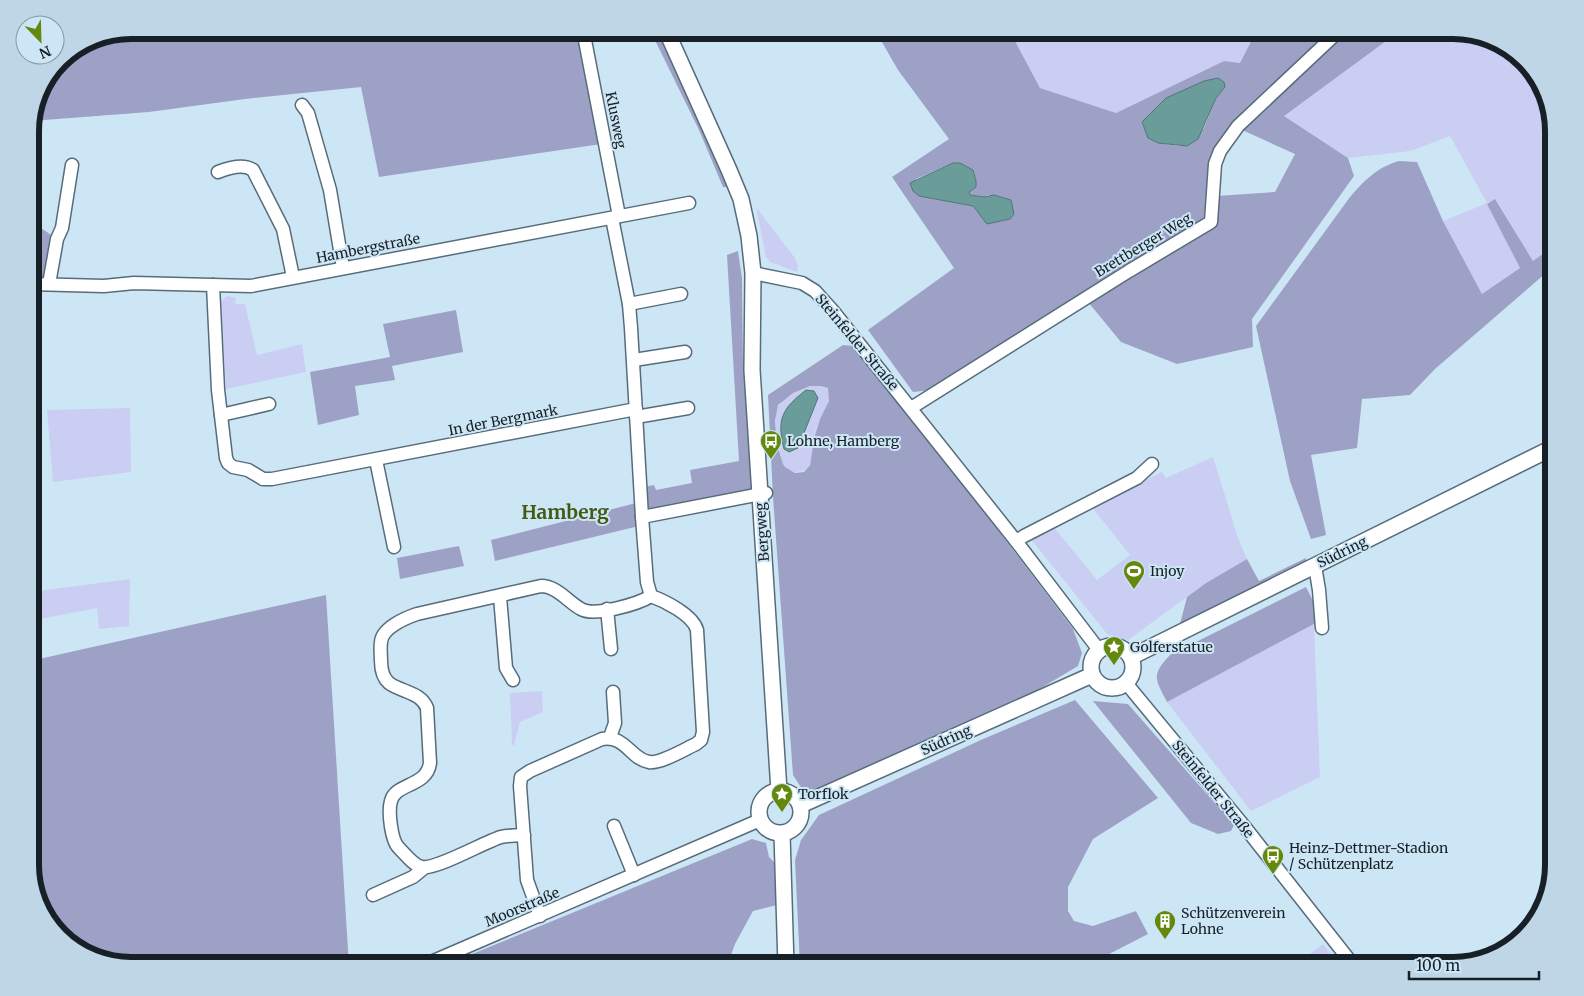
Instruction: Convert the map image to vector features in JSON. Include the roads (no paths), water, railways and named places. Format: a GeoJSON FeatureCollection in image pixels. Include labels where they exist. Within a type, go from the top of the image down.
{"type":"FeatureCollection","features":[{"type":"Feature","properties":{"kind":"main road"},"geometry":{"type":"LineString","coordinates":[[670,39],[741,199],[749,236],[753,273]]}},
{"type":"Feature","properties":{"kind":"main road","name":"Bergweg"},"geometry":{"type":"LineString","coordinates":[[753,273],[752,370],[763,494],[778,791]]}},
{"type":"Feature","properties":{"kind":"main road","name":"Südring"},"geometry":{"type":"LineString","coordinates":[[1131,657],[1545,451]]}},
{"type":"Feature","properties":{"kind":"main road"},"geometry":{"type":"LineString","coordinates":[[1114,646],[1124,649],[1131,657],[1133,670],[1129,679],[1126,683],[1116,688],[1106,688],[1098,683],[1092,675],[1091,662],[1099,650],[1104,647],[1114,646]]}},
{"type":"Feature","properties":{"kind":"main road","name":"Südring"},"geometry":{"type":"LineString","coordinates":[[801,805],[1092,675]]}},
{"type":"Feature","properties":{"kind":"main road"},"geometry":{"type":"LineString","coordinates":[[778,791],[785,791],[794,795],[801,805],[802,813],[799,823],[789,832],[782,834],[771,832],[760,820],[761,804],[767,795],[778,791]]}},
{"type":"Feature","properties":{"kind":"main road"},"geometry":{"type":"LineString","coordinates":[[782,834],[786,957]]}},
{"type":"Feature","properties":{"kind":"street","name":"Klusweg"},"geometry":{"type":"LineString","coordinates":[[585,39],[616,217]]}},
{"type":"Feature","properties":{"kind":"street","name":"Brettberger Weg"},"geometry":{"type":"LineString","coordinates":[[911,408],[1121,276],[1212,222],[1215,164],[1220,151],[1238,126],[1330,39]]}},
{"type":"Feature","properties":{"kind":"street"},"geometry":{"type":"LineString","coordinates":[[302,105],[308,113],[330,190],[343,268]]}},
{"type":"Feature","properties":{"kind":"street"},"geometry":{"type":"LineString","coordinates":[[49,284],[57,239],[62,228],[72,165]]}},
{"type":"Feature","properties":{"kind":"street"},"geometry":{"type":"LineString","coordinates":[[218,172],[228,168],[248,167],[253,170],[283,229],[293,277]]}},
{"type":"Feature","properties":{"kind":"street","name":"Hambergstraße"},"geometry":{"type":"LineString","coordinates":[[39,284],[104,286],[134,283],[250,286],[689,203]]}},
{"type":"Feature","properties":{"kind":"street"},"geometry":{"type":"LineString","coordinates":[[616,217],[634,360],[642,518],[647,582],[651,596]]}},
{"type":"Feature","properties":{"kind":"street","name":"Steinfelder Straße"},"geometry":{"type":"LineString","coordinates":[[753,273],[802,283],[815,291],[911,408],[1099,650]]}},
{"type":"Feature","properties":{"kind":"street","name":"In der Bergmark"},"geometry":{"type":"LineString","coordinates":[[213,285],[220,415],[224,450],[228,463],[233,467],[248,470],[264,479],[636,413],[688,408]]}},
{"type":"Feature","properties":{"kind":"street"},"geometry":{"type":"LineString","coordinates":[[628,304],[681,294]]}},
{"type":"Feature","properties":{"kind":"street"},"geometry":{"type":"LineString","coordinates":[[634,360],[685,352]]}},
{"type":"Feature","properties":{"kind":"street"},"geometry":{"type":"LineString","coordinates":[[220,415],[269,404]]}},
{"type":"Feature","properties":{"kind":"street"},"geometry":{"type":"LineString","coordinates":[[376,460],[394,547]]}},
{"type":"Feature","properties":{"kind":"street"},"geometry":{"type":"LineString","coordinates":[[1016,541],[1137,478],[1152,464]]}},
{"type":"Feature","properties":{"kind":"street"},"geometry":{"type":"LineString","coordinates":[[642,518],[763,494]]}},
{"type":"Feature","properties":{"kind":"street"},"geometry":{"type":"LineString","coordinates":[[1315,566],[1322,628]]}},
{"type":"Feature","properties":{"kind":"street"},"geometry":{"type":"LineString","coordinates":[[424,868],[418,866],[394,842],[390,802],[397,792],[429,772],[427,708],[420,698],[390,684],[384,678],[381,669],[380,640],[386,632],[406,618],[414,615],[547,586],[582,610],[593,612],[640,602],[651,596],[664,601],[695,624],[697,630],[703,732],[701,740],[657,761],[649,762],[642,760],[617,740],[610,737],[539,767],[521,777],[520,786],[527,880],[540,916]]}},
{"type":"Feature","properties":{"kind":"street"},"geometry":{"type":"LineString","coordinates":[[500,597],[506,668],[513,680]]}},
{"type":"Feature","properties":{"kind":"street"},"geometry":{"type":"LineString","coordinates":[[607,609],[610,649]]}},
{"type":"Feature","properties":{"kind":"street","name":"Steinfelder Straße"},"geometry":{"type":"LineString","coordinates":[[1126,683],[1241,822],[1347,957]]}},
{"type":"Feature","properties":{"kind":"street"},"geometry":{"type":"LineString","coordinates":[[610,737],[615,723],[613,692]]}},
{"type":"Feature","properties":{"kind":"street","name":"Moorstraße"},"geometry":{"type":"LineString","coordinates":[[443,957],[760,820]]}},
{"type":"Feature","properties":{"kind":"street"},"geometry":{"type":"LineString","coordinates":[[614,826],[634,875]]}},
{"type":"Feature","properties":{"kind":"street"},"geometry":{"type":"LineString","coordinates":[[373,895],[413,877],[424,868],[502,837],[524,835]]}},
{"type":"Feature","properties":{"kind":"place","name":"Lohne, Hamberg"},"geometry":{"type":"Point","coordinates":[771,460]}},
{"type":"Feature","properties":{"kind":"place","name":"Injoy"},"geometry":{"type":"Point","coordinates":[1134,590]}},
{"type":"Feature","properties":{"kind":"place","name":"Golferstatue"},"geometry":{"type":"Point","coordinates":[1114,666]}},
{"type":"Feature","properties":{"kind":"place","name":"Torflok"},"geometry":{"type":"Point","coordinates":[782,813]}},
{"type":"Feature","properties":{"kind":"place","name":"Heinz-Dettmer-Stadion / Schützenplatz"},"geometry":{"type":"Point","coordinates":[1273,875]}},
{"type":"Feature","properties":{"kind":"place","name":"Schützenverein Lohne"},"geometry":{"type":"Point","coordinates":[1165,940]}},
{"type":"Feature","properties":{"kind":"district","name":"Hamberg"},"geometry":{"type":"Point","coordinates":[565,512]}}]}
